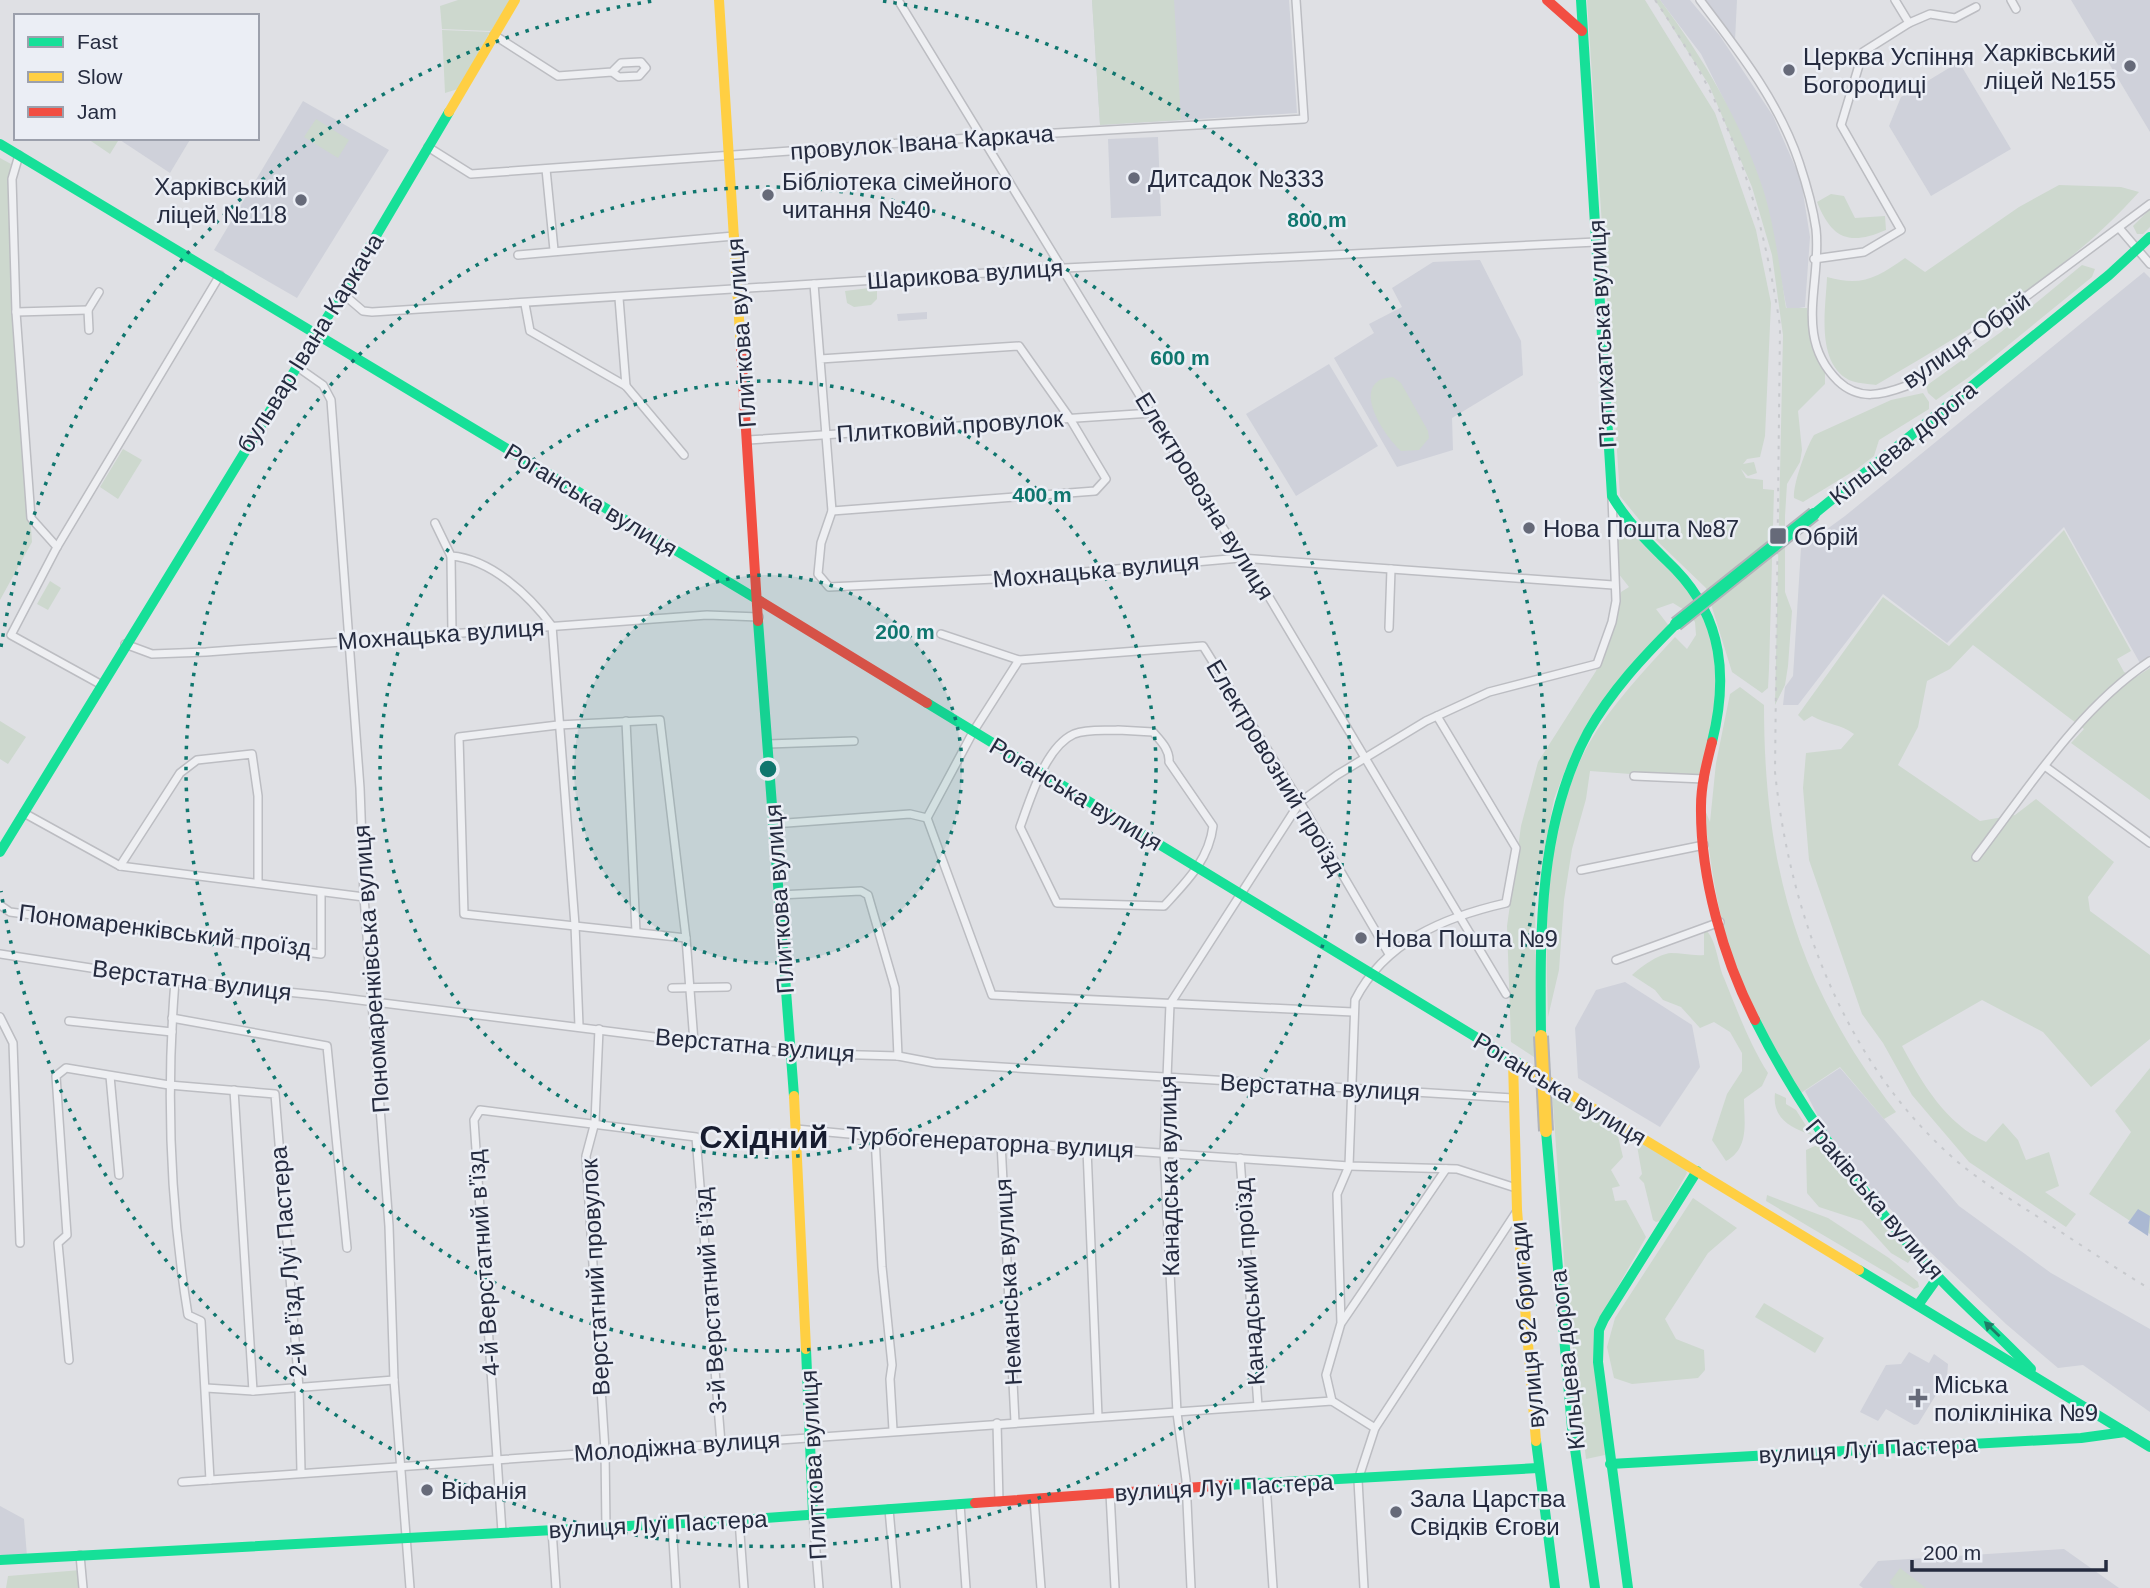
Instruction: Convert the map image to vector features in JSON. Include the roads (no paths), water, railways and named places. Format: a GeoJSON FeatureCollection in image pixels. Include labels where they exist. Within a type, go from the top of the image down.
{"type":"FeatureCollection","features":[{"type":"Feature","properties":{"kind":"main road","name":"бульвар Івана Каркача"},"geometry":{"type":"LineString","coordinates":[[0,852],[100,684],[342,293],[514,0]]}},
{"type":"Feature","properties":{"kind":"main road","name":"Плиткова вулиця"},"geometry":{"type":"LineString","coordinates":[[719,0],[758,617],[796,1129],[813,1514]]}},
{"type":"Feature","properties":{"kind":"main road"},"geometry":{"type":"LineString","coordinates":[[1547,0],[1582,31]]}},
{"type":"Feature","properties":{"kind":"main road","name":"П’ятихатська вулиця"},"geometry":{"type":"LineString","coordinates":[[1581,0],[1612,496]]}},
{"type":"Feature","properties":{"kind":"main road","name":"Роганська вулиця"},"geometry":{"type":"LineString","coordinates":[[0,144],[316,332],[2150,1447]]}},
{"type":"Feature","properties":{"kind":"main road","name":"Кільцева дорога"},"geometry":{"type":"LineString","coordinates":[[1595,1588],[1573,1428],[1546,1131],[1541,1036],[1541,898],[1550,833],[1564,787],[1581,746],[1609,700],[1676,624],[2150,237]]}},
{"type":"Feature","properties":{"kind":"main road","name":"Граківська вулиця"},"geometry":{"type":"LineString","coordinates":[[1612,496],[1627,521],[1692,587],[1718,642],[1723,659],[1724,688],[1701,804],[1704,845],[1720,922],[1764,1045],[1795,1100],[1832,1155],[1938,1277],[2039,1378]]}},
{"type":"Feature","properties":{"kind":"main road","name":"вулиця 92 бригади"},"geometry":{"type":"LineString","coordinates":[[1513,1061],[1517,1210],[1538,1468],[1555,1588]]}},
{"type":"Feature","properties":{"kind":"main road"},"geometry":{"type":"LineString","coordinates":[[1628,1588],[1598,1362],[1599,1330],[1697,1171]]}},
{"type":"Feature","properties":{"kind":"main road"},"geometry":{"type":"LineString","coordinates":[[1918,1305],[1938,1277]]}},
{"type":"Feature","properties":{"kind":"main road","name":"вулиця Луї Пастера"},"geometry":{"type":"LineString","coordinates":[[1610,1464],[2081,1438],[2125,1432]]}},
{"type":"Feature","properties":{"kind":"main road","name":"вулиця Луї Пастера"},"geometry":{"type":"LineString","coordinates":[[0,1560],[739,1520],[1186,1487],[1358,1480],[1538,1468]]}},
{"type":"Feature","properties":{"kind":"street","name":"Електровозна вулиця"},"geometry":{"type":"LineString","coordinates":[[898,0],[1065,268],[1240,558],[1269,597],[1506,994]]}},
{"type":"Feature","properties":{"kind":"street","name":"провулок Івана Каркача"},"geometry":{"type":"LineString","coordinates":[[428,147],[471,174],[984,137],[1304,119],[1296,0]]}},
{"type":"Feature","properties":{"kind":"street","name":"вулиця Обрій"},"geometry":{"type":"LineString","coordinates":[[1700,0],[1729,39],[1782,121],[1799,163],[1816,230],[1811,307],[1817,351],[1830,373],[1844,387],[1861,395],[1884,394],[1906,386],[2120,229],[2150,204]]}},
{"type":"Feature","properties":{"kind":"street"},"geometry":{"type":"LineString","coordinates":[[1895,0],[1909,23]]}},
{"type":"Feature","properties":{"kind":"street"},"geometry":{"type":"LineString","coordinates":[[2011,0],[2016,9]]}},
{"type":"Feature","properties":{"kind":"street"},"geometry":{"type":"LineString","coordinates":[[1814,260],[1864,252],[1901,230],[1841,125],[1863,52],[1909,23],[1930,14],[1955,18],[1976,7]]}},
{"type":"Feature","properties":{"kind":"street"},"geometry":{"type":"LineString","coordinates":[[494,35],[558,76],[612,72]]}},
{"type":"Feature","properties":{"kind":"street"},"geometry":{"type":"LineString","coordinates":[[19,155],[12,179],[16,312],[31,518],[57,547]]}},
{"type":"Feature","properties":{"kind":"street"},"geometry":{"type":"LineString","coordinates":[[547,169],[554,250]]}},
{"type":"Feature","properties":{"kind":"street"},"geometry":{"type":"LineString","coordinates":[[2120,229],[2150,264]]}},
{"type":"Feature","properties":{"kind":"street"},"geometry":{"type":"LineString","coordinates":[[518,255],[734,236]]}},
{"type":"Feature","properties":{"kind":"street","name":"Шарикова вулиця"},"geometry":{"type":"LineString","coordinates":[[342,293],[363,311],[372,312],[1065,268],[1596,242]]}},
{"type":"Feature","properties":{"kind":"street"},"geometry":{"type":"LineString","coordinates":[[100,684],[11,635],[57,547],[220,275]]}},
{"type":"Feature","properties":{"kind":"street"},"geometry":{"type":"LineString","coordinates":[[814,284],[823,435],[832,511],[1095,491],[1106,479],[1069,417],[1019,346],[820,359]]}},
{"type":"Feature","properties":{"kind":"street"},"geometry":{"type":"LineString","coordinates":[[89,330],[88,310],[99,292]]}},
{"type":"Feature","properties":{"kind":"street"},"geometry":{"type":"LineString","coordinates":[[619,298],[626,386]]}},
{"type":"Feature","properties":{"kind":"street"},"geometry":{"type":"LineString","coordinates":[[525,304],[530,331],[626,386],[684,455]]}},
{"type":"Feature","properties":{"kind":"street"},"geometry":{"type":"LineString","coordinates":[[16,312],[88,310]]}},
{"type":"Feature","properties":{"kind":"street","name":"Пономаренківська вулиця"},"geometry":{"type":"LineString","coordinates":[[296,366],[323,386],[331,400],[360,788],[364,897],[393,1298],[394,1380],[410,1588]]}},
{"type":"Feature","properties":{"kind":"street","name":"Плитковий провулок"},"geometry":{"type":"LineString","coordinates":[[748,440],[1152,413]]}},
{"type":"Feature","properties":{"kind":"street","name":"П’ятихатська вулиця"},"geometry":{"type":"LineString","coordinates":[[1437,716],[1489,692],[1597,664],[1612,622],[1616,601],[1612,496]]}},
{"type":"Feature","properties":{"kind":"street","name":"Мохнацька вулиця"},"geometry":{"type":"LineString","coordinates":[[832,511],[821,543],[818,574],[829,587],[1016,578],[1240,558],[1614,585]]}},
{"type":"Feature","properties":{"kind":"street"},"geometry":{"type":"LineString","coordinates":[[435,523],[451,556],[452,633]]}},
{"type":"Feature","properties":{"kind":"street"},"geometry":{"type":"LineString","coordinates":[[451,556],[470,558],[504,579],[536,605],[552,626],[575,925],[579,1026]]}},
{"type":"Feature","properties":{"kind":"street"},"geometry":{"type":"LineString","coordinates":[[1390,628],[1391,569]]}},
{"type":"Feature","properties":{"kind":"street","name":"Мохнацька вулиця"},"geometry":{"type":"LineString","coordinates":[[125,644],[152,654],[707,615],[758,617]]}},
{"type":"Feature","properties":{"kind":"street"},"geometry":{"type":"LineString","coordinates":[[941,635],[1019,660],[973,732],[927,818],[992,995],[1353,1012]]}},
{"type":"Feature","properties":{"kind":"street","name":"Електровозний проїзд"},"geometry":{"type":"LineString","coordinates":[[1019,660],[1203,646],[1300,802],[1388,954]]}},
{"type":"Feature","properties":{"kind":"street"},"geometry":{"type":"LineString","coordinates":[[1976,857],[2110,691],[2150,661]]}},
{"type":"Feature","properties":{"kind":"street"},"geometry":{"type":"LineString","coordinates":[[1300,802],[1365,757],[1437,716],[1516,848],[1506,903],[1459,914],[1388,954],[1359,993],[1353,1012],[1349,1166],[1337,1194],[1341,1323],[1326,1375],[1332,1401],[1375,1427]]}},
{"type":"Feature","properties":{"kind":"street"},"geometry":{"type":"LineString","coordinates":[[686,938],[464,914],[459,737],[558,725],[660,720],[686,938],[694,1042]]}},
{"type":"Feature","properties":{"kind":"street"},"geometry":{"type":"LineString","coordinates":[[626,721],[636,932]]}},
{"type":"Feature","properties":{"kind":"street"},"geometry":{"type":"LineString","coordinates":[[1118,730],[1153,732],[1168,751],[1170,762],[1213,826],[1198,869],[1164,906],[1057,903],[1020,827],[1040,773],[1073,735],[1118,730]]}},
{"type":"Feature","properties":{"kind":"street"},"geometry":{"type":"LineString","coordinates":[[768,744],[854,741]]}},
{"type":"Feature","properties":{"kind":"street"},"geometry":{"type":"LineString","coordinates":[[120,866],[180,773],[197,760],[252,754],[258,796],[258,883]]}},
{"type":"Feature","properties":{"kind":"street"},"geometry":{"type":"LineString","coordinates":[[2046,767],[2150,843]]}},
{"type":"Feature","properties":{"kind":"street"},"geometry":{"type":"LineString","coordinates":[[1634,776],[1704,779]]}},
{"type":"Feature","properties":{"kind":"street","name":"Канадська вулиця"},"geometry":{"type":"LineString","coordinates":[[1191,1588],[1186,1487],[1177,1413],[1164,1152],[1170,1003],[1300,802]]}},
{"type":"Feature","properties":{"kind":"street"},"geometry":{"type":"LineString","coordinates":[[24,813],[120,866],[258,883],[321,894],[364,897]]}},
{"type":"Feature","properties":{"kind":"street"},"geometry":{"type":"LineString","coordinates":[[774,824],[910,814],[927,818]]}},
{"type":"Feature","properties":{"kind":"street"},"geometry":{"type":"LineString","coordinates":[[1581,870],[1704,845]]}},
{"type":"Feature","properties":{"kind":"street"},"geometry":{"type":"LineString","coordinates":[[779,895],[861,891],[868,895],[895,988],[898,1056]]}},
{"type":"Feature","properties":{"kind":"street","name":"Пономаренківський проїзд"},"geometry":{"type":"LineString","coordinates":[[0,905],[10,912],[93,925],[321,954],[321,894]]}},
{"type":"Feature","properties":{"kind":"street"},"geometry":{"type":"LineString","coordinates":[[1616,960],[1720,922]]}},
{"type":"Feature","properties":{"kind":"street","name":"Верстатна вулиця"},"geometry":{"type":"LineString","coordinates":[[0,954],[175,981],[579,1026],[789,1053],[898,1056],[935,1063],[1513,1098]]}},
{"type":"Feature","properties":{"kind":"street"},"geometry":{"type":"LineString","coordinates":[[175,981],[169,1085],[177,1251],[188,1315],[201,1321],[210,1479]]}},
{"type":"Feature","properties":{"kind":"street"},"geometry":{"type":"LineString","coordinates":[[672,988],[727,987]]}},
{"type":"Feature","properties":{"kind":"street"},"geometry":{"type":"LineString","coordinates":[[0,1017],[13,1043],[20,1243]]}},
{"type":"Feature","properties":{"kind":"street"},"geometry":{"type":"LineString","coordinates":[[172,1018],[327,1046],[347,1248]]}},
{"type":"Feature","properties":{"kind":"street"},"geometry":{"type":"LineString","coordinates":[[69,1021],[172,1032]]}},
{"type":"Feature","properties":{"kind":"street","name":"Верстатний провулок"},"geometry":{"type":"LineString","coordinates":[[599,1029],[595,1122],[586,1156],[605,1450],[606,1527]]}},
{"type":"Feature","properties":{"kind":"street","name":"2-й в’їзд Луї Пастера"},"geometry":{"type":"LineString","coordinates":[[69,1360],[58,1243],[67,1235],[56,1076],[66,1068],[169,1085],[275,1094],[299,1388],[301,1471]]}},
{"type":"Feature","properties":{"kind":"street"},"geometry":{"type":"LineString","coordinates":[[110,1076],[119,1175]]}},
{"type":"Feature","properties":{"kind":"street","name":"2-й в’їзд Луї Пастера"},"geometry":{"type":"LineString","coordinates":[[233,1090],[253,1391]]}},
{"type":"Feature","properties":{"kind":"street","name":"4-й Верстатний в’їзд"},"geometry":{"type":"LineString","coordinates":[[502,1532],[483,1289],[476,1114],[486,1109],[595,1122]]}},
{"type":"Feature","properties":{"kind":"street","name":"3-й Верстатний в’їзд"},"geometry":{"type":"LineString","coordinates":[[595,1122],[690,1133],[698,1142],[721,1443]]}},
{"type":"Feature","properties":{"kind":"street","name":"Турбогенераторна вулиця"},"geometry":{"type":"LineString","coordinates":[[796,1129],[875,1137],[1001,1142],[1349,1166],[1446,1169],[1470,1173],[1516,1188]]}},
{"type":"Feature","properties":{"kind":"street"},"geometry":{"type":"LineString","coordinates":[[875,1137],[882,1267],[892,1364],[890,1379],[893,1430]]}},
{"type":"Feature","properties":{"kind":"street","name":"Неманська вулиця"},"geometry":{"type":"LineString","coordinates":[[1001,1142],[1015,1422]]}},
{"type":"Feature","properties":{"kind":"street"},"geometry":{"type":"LineString","coordinates":[[1087,1149],[1098,1417]]}},
{"type":"Feature","properties":{"kind":"street","name":"Канадський проїзд"},"geometry":{"type":"LineString","coordinates":[[1240,1157],[1258,1406]]}},
{"type":"Feature","properties":{"kind":"street"},"geometry":{"type":"LineString","coordinates":[[1341,1323],[1446,1169]]}},
{"type":"Feature","properties":{"kind":"street","name":"вулиця Луї Пастера"},"geometry":{"type":"LineString","coordinates":[[1358,1480],[1375,1427],[1517,1210]]}},
{"type":"Feature","properties":{"kind":"street"},"geometry":{"type":"LineString","coordinates":[[206,1388],[253,1391],[394,1380]]}},
{"type":"Feature","properties":{"kind":"street","name":"Молодіжна вулиця"},"geometry":{"type":"LineString","coordinates":[[182,1482],[301,1471],[401,1467],[497,1457],[1332,1401]]}},
{"type":"Feature","properties":{"kind":"street"},"geometry":{"type":"LineString","coordinates":[[997,1423],[999,1502]]}},
{"type":"Feature","properties":{"kind":"street"},"geometry":{"type":"LineString","coordinates":[[1358,1480],[1364,1588]]}},
{"type":"Feature","properties":{"kind":"street"},"geometry":{"type":"LineString","coordinates":[[1266,1483],[1273,1588]]}},
{"type":"Feature","properties":{"kind":"street"},"geometry":{"type":"LineString","coordinates":[[1110,1493],[1115,1588]]}},
{"type":"Feature","properties":{"kind":"street"},"geometry":{"type":"LineString","coordinates":[[1034,1499],[1041,1588]]}},
{"type":"Feature","properties":{"kind":"street"},"geometry":{"type":"LineString","coordinates":[[960,1504],[967,1588]]}},
{"type":"Feature","properties":{"kind":"street"},"geometry":{"type":"LineString","coordinates":[[889,1509],[896,1588]]}},
{"type":"Feature","properties":{"kind":"street","name":"Плиткова вулиця"},"geometry":{"type":"LineString","coordinates":[[813,1514],[820,1588]]}},
{"type":"Feature","properties":{"kind":"street"},"geometry":{"type":"LineString","coordinates":[[739,1520],[744,1588]]}},
{"type":"Feature","properties":{"kind":"street"},"geometry":{"type":"LineString","coordinates":[[672,1524],[676,1588]]}},
{"type":"Feature","properties":{"kind":"street"},"geometry":{"type":"LineString","coordinates":[[552,1530],[556,1588]]}},
{"type":"Feature","properties":{"kind":"street"},"geometry":{"type":"LineString","coordinates":[[80,1555],[83,1588]]}},
{"type":"Feature","properties":{"kind":"water"},"geometry":{"type":"Polygon","coordinates":[[[2138,1209],[2150,1216],[2148,1236],[2128,1223],[2138,1209]]]}},
{"type":"Feature","properties":{"kind":"railway"},"geometry":{"type":"LineString","coordinates":[[1655,0],[1703,78],[1738,155],[1763,236],[1780,326],[1775,772],[1794,880],[1810,934],[1830,986],[1855,1035],[1885,1082],[1919,1125],[1978,1177],[2150,1289]]}},
{"type":"Feature","properties":{"kind":"place","name":"Харківський ліцей №155"},"geometry":{"type":"Point","coordinates":[2130,66]}},
{"type":"Feature","properties":{"kind":"place","name":"Церква Успіння Богородиці"},"geometry":{"type":"Point","coordinates":[1789,70]}},
{"type":"Feature","properties":{"kind":"place","name":"Дитсадок №333"},"geometry":{"type":"Point","coordinates":[1134,178]}},
{"type":"Feature","properties":{"kind":"place","name":"Бібліотека сімейного читання №40"},"geometry":{"type":"Point","coordinates":[768,195]}},
{"type":"Feature","properties":{"kind":"place","name":"Харківський ліцей №118"},"geometry":{"type":"Point","coordinates":[301,200]}},
{"type":"Feature","properties":{"kind":"place","name":"Нова Пошта №87"},"geometry":{"type":"Point","coordinates":[1529,528]}},
{"type":"Feature","properties":{"kind":"place","name":"Обрій"},"geometry":{"type":"Point","coordinates":[1778,536]}},
{"type":"Feature","properties":{"kind":"place","name":"Нова Пошта №9"},"geometry":{"type":"Point","coordinates":[1361,938]}},
{"type":"Feature","properties":{"kind":"place","name":"Міська поліклініка №9"},"geometry":{"type":"Point","coordinates":[1918,1398]}},
{"type":"Feature","properties":{"kind":"place","name":"Віфанія"},"geometry":{"type":"Point","coordinates":[427,1490]}},
{"type":"Feature","properties":{"kind":"place","name":"Зала Царства Свідків Єгови"},"geometry":{"type":"Point","coordinates":[1396,1512]}},
{"type":"Feature","properties":{"kind":"district","name":"Східний"},"geometry":{"type":"Point","coordinates":[764,1137]}}]}
